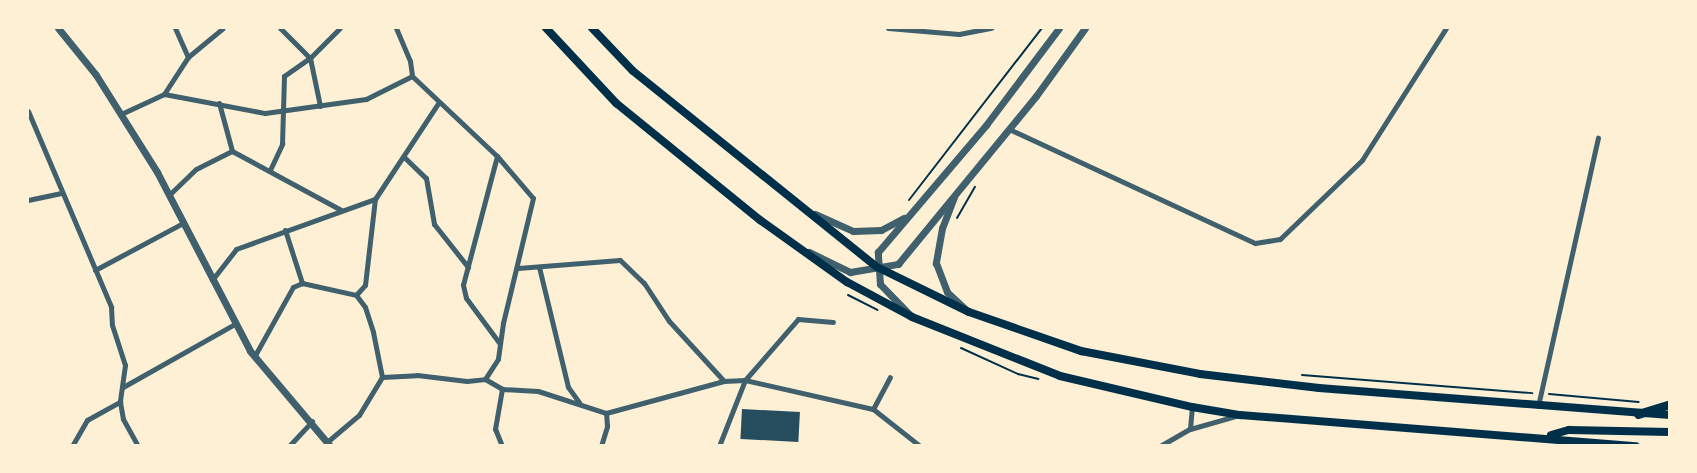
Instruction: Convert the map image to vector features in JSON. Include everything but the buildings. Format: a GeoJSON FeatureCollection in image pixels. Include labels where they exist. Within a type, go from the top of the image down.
{"type":"FeatureCollection","features":[{"type":"Feature","properties":{"kind":"main road"},"geometry":{"type":"LineString","coordinates":[[546,28],[616,103],[793,244],[847,282],[912,317],[1060,376],[1192,407],[1240,415],[1546,437],[1636,446]]}},
{"type":"Feature","properties":{"kind":"main road"},"geometry":{"type":"LineString","coordinates":[[592,28],[632,70],[815,214],[877,267],[969,312],[1082,350],[1200,374],[1319,388],[1670,415]]}},
{"type":"Feature","properties":{"kind":"main road"},"geometry":{"type":"LineString","coordinates":[[1638,414],[1670,404]]}},
{"type":"Feature","properties":{"kind":"main road"},"geometry":{"type":"LineString","coordinates":[[1546,437],[1569,430],[1670,432]]}},
{"type":"Feature","properties":{"kind":"street"},"geometry":{"type":"LineString","coordinates":[[58,28],[96,74],[121,114],[169,195],[254,357],[312,421],[328,444],[359,415],[382,377],[373,332],[365,307],[356,296],[302,283],[292,287],[254,357]]}},
{"type":"Feature","properties":{"kind":"street"},"geometry":{"type":"LineString","coordinates":[[175,28],[188,57]]}},
{"type":"Feature","properties":{"kind":"street"},"geometry":{"type":"LineString","coordinates":[[121,114],[164,94],[188,57],[223,28]]}},
{"type":"Feature","properties":{"kind":"street"},"geometry":{"type":"LineString","coordinates":[[280,28],[310,58],[320,106]]}},
{"type":"Feature","properties":{"kind":"street"},"geometry":{"type":"LineString","coordinates":[[270,170],[282,144],[284,76],[310,58],[340,28]]}},
{"type":"Feature","properties":{"kind":"street"},"geometry":{"type":"LineString","coordinates":[[396,28],[410,62],[412,76],[497,156],[533,198],[493,371],[485,379]]}},
{"type":"Feature","properties":{"kind":"street"},"geometry":{"type":"LineString","coordinates":[[888,28],[959,34],[991,28]]}},
{"type":"Feature","properties":{"kind":"street"},"geometry":{"type":"LineString","coordinates":[[912,317],[880,284],[877,267],[878,252],[986,125],[1059,28]]}},
{"type":"Feature","properties":{"kind":"street"},"geometry":{"type":"LineString","coordinates":[[793,244],[850,272],[898,264],[956,190],[1009,129],[1085,28]]}},
{"type":"Feature","properties":{"kind":"street"},"geometry":{"type":"LineString","coordinates":[[1009,129],[1255,243],[1280,240],[1362,160],[1446,28]]}},
{"type":"Feature","properties":{"kind":"street"},"geometry":{"type":"LineString","coordinates":[[164,94],[265,113],[366,99],[412,76]]}},
{"type":"Feature","properties":{"kind":"street"},"geometry":{"type":"LineString","coordinates":[[356,296],[365,285],[375,199],[439,102]]}},
{"type":"Feature","properties":{"kind":"street"},"geometry":{"type":"LineString","coordinates":[[219,103],[232,151],[341,210]]}},
{"type":"Feature","properties":{"kind":"street"},"geometry":{"type":"LineString","coordinates":[[28,111],[35,121],[61,193],[110,307],[112,325],[125,365],[120,402],[123,419],[138,446]]}},
{"type":"Feature","properties":{"kind":"street"},"geometry":{"type":"LineString","coordinates":[[1538,406],[1598,138]]}},
{"type":"Feature","properties":{"kind":"street"},"geometry":{"type":"LineString","coordinates":[[169,195],[196,169],[232,151]]}},
{"type":"Feature","properties":{"kind":"street"},"geometry":{"type":"LineString","coordinates":[[497,156],[463,285],[466,298],[500,344]]}},
{"type":"Feature","properties":{"kind":"street"},"geometry":{"type":"LineString","coordinates":[[404,157],[426,178],[434,224],[468,267]]}},
{"type":"Feature","properties":{"kind":"street"},"geometry":{"type":"LineString","coordinates":[[956,190],[942,228],[936,262],[947,292],[969,312]]}},
{"type":"Feature","properties":{"kind":"street"},"geometry":{"type":"LineString","coordinates":[[28,200],[61,193]]}},
{"type":"Feature","properties":{"kind":"street"},"geometry":{"type":"LineString","coordinates":[[212,280],[236,249],[375,199]]}},
{"type":"Feature","properties":{"kind":"street"},"geometry":{"type":"LineString","coordinates":[[815,214],[852,231],[880,230],[908,216]]}},
{"type":"Feature","properties":{"kind":"street"},"geometry":{"type":"LineString","coordinates":[[95,270],[183,223]]}},
{"type":"Feature","properties":{"kind":"street"},"geometry":{"type":"LineString","coordinates":[[285,230],[302,283]]}},
{"type":"Feature","properties":{"kind":"street"},"geometry":{"type":"LineString","coordinates":[[518,268],[620,260],[644,283],[669,321],[724,381]]}},
{"type":"Feature","properties":{"kind":"street"},"geometry":{"type":"LineString","coordinates":[[539,266],[568,386],[580,402]]}},
{"type":"Feature","properties":{"kind":"street"},"geometry":{"type":"LineString","coordinates":[[719,446],[745,380],[798,319],[833,322]]}},
{"type":"Feature","properties":{"kind":"street"},"geometry":{"type":"LineString","coordinates":[[123,387],[235,324]]}},
{"type":"Feature","properties":{"kind":"street"},"geometry":{"type":"LineString","coordinates":[[382,377],[417,375],[467,381],[485,379],[502,389],[538,391],[580,402],[606,412],[724,381],[745,380],[873,409],[920,446]]}},
{"type":"Feature","properties":{"kind":"street"},"geometry":{"type":"LineString","coordinates":[[873,409],[890,377]]}},
{"type":"Feature","properties":{"kind":"street"},"geometry":{"type":"LineString","coordinates":[[502,389],[495,430],[502,446]]}},
{"type":"Feature","properties":{"kind":"street"},"geometry":{"type":"LineString","coordinates":[[72,446],[87,420],[120,402]]}},
{"type":"Feature","properties":{"kind":"street"},"geometry":{"type":"LineString","coordinates":[[1190,429],[1192,407]]}},
{"type":"Feature","properties":{"kind":"street"},"geometry":{"type":"LineString","coordinates":[[601,446],[607,426],[606,412]]}},
{"type":"Feature","properties":{"kind":"street"},"geometry":{"type":"LineString","coordinates":[[1160,446],[1190,429],[1240,415]]}},
{"type":"Feature","properties":{"kind":"street"},"geometry":{"type":"LineString","coordinates":[[289,446],[312,421]]}},
{"type":"Feature","properties":{"kind":"path"},"geometry":{"type":"LineString","coordinates":[[908,216],[908,200],[1042,28]]}},
{"type":"Feature","properties":{"kind":"path"},"geometry":{"type":"LineString","coordinates":[[953,225],[977,183]]}},
{"type":"Feature","properties":{"kind":"path"},"geometry":{"type":"LineString","coordinates":[[843,291],[885,314]]}},
{"type":"Feature","properties":{"kind":"path"},"geometry":{"type":"LineString","coordinates":[[956,346],[1018,374],[1045,381]]}},
{"type":"Feature","properties":{"kind":"path"},"geometry":{"type":"LineString","coordinates":[[1292,374],[1639,402]]}}]}
